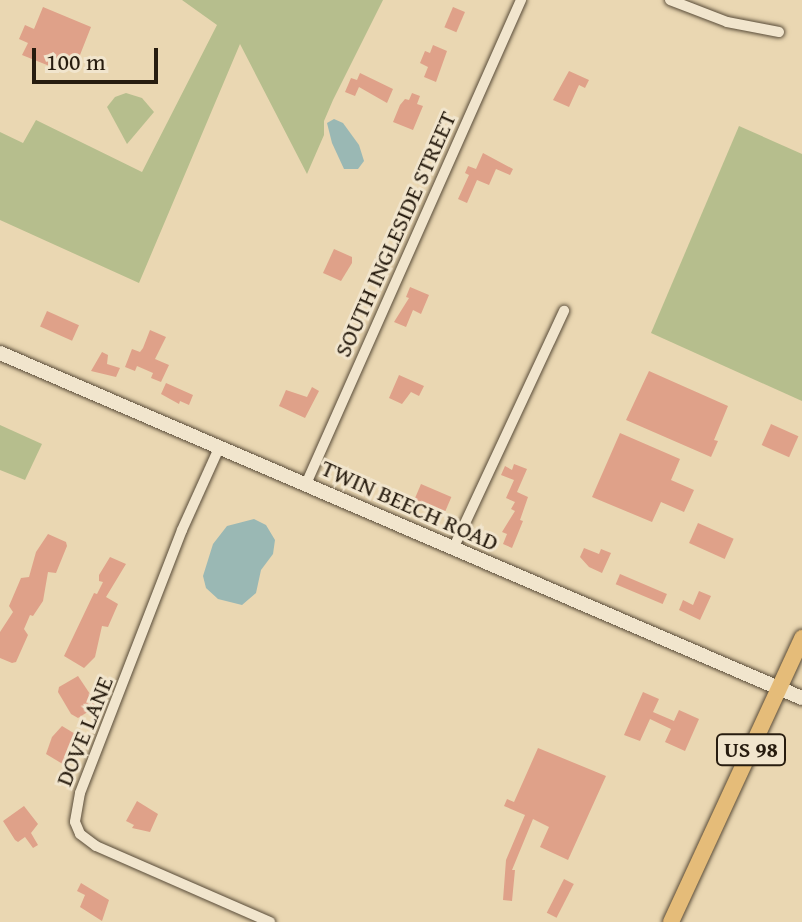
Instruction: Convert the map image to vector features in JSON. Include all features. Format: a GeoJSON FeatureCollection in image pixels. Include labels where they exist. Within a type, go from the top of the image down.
{"type":"FeatureCollection","features":[{"type":"Feature","properties":{"kind":"main road","name":"US 98"},"geometry":{"type":"LineString","coordinates":[[671,922],[802,638]]}},
{"type":"Feature","properties":{"kind":"street","name":"SOUTH INGLESIDE STREET"},"geometry":{"type":"LineString","coordinates":[[306,484],[521,0]]}},
{"type":"Feature","properties":{"kind":"street"},"geometry":{"type":"LineString","coordinates":[[670,0],[727,22],[779,32]]}},
{"type":"Feature","properties":{"kind":"street"},"geometry":{"type":"LineString","coordinates":[[453,549],[564,311]]}},
{"type":"Feature","properties":{"kind":"street","name":"TWIN BEECH ROAD"},"geometry":{"type":"LineString","coordinates":[[0,353],[802,698]]}},
{"type":"Feature","properties":{"kind":"street","name":"DOVE LANE"},"geometry":{"type":"LineString","coordinates":[[219,448],[182,530],[80,793],[75,822],[80,834],[98,848],[270,922]]}},
{"type":"Feature","properties":{"kind":"green space"},"geometry":{"type":"Polygon","coordinates":[[[182,0],[383,0],[333,100],[324,121],[324,135],[307,174],[240,44],[139,283],[0,220],[0,132],[23,143],[36,120],[142,172],[217,25],[182,0]]]}},
{"type":"Feature","properties":{"kind":"green space"},"geometry":{"type":"Polygon","coordinates":[[[126,93],[142,98],[154,112],[127,144],[107,107],[115,97],[126,93]]]}},
{"type":"Feature","properties":{"kind":"green space"},"geometry":{"type":"Polygon","coordinates":[[[739,126],[802,154],[802,401],[651,333],[739,126]]]}},
{"type":"Feature","properties":{"kind":"green space"},"geometry":{"type":"Polygon","coordinates":[[[0,425],[42,444],[25,480],[0,470],[0,425]]]}},
{"type":"Feature","properties":{"kind":"water"},"geometry":{"type":"Polygon","coordinates":[[[334,119],[343,123],[359,145],[364,161],[358,169],[344,169],[327,123],[334,119]]]}},
{"type":"Feature","properties":{"kind":"water"},"geometry":{"type":"Polygon","coordinates":[[[254,519],[266,525],[275,540],[273,554],[261,570],[256,593],[242,605],[218,599],[206,588],[203,576],[213,544],[227,526],[254,519]]]}},
{"type":"Feature","properties":{"kind":"building"},"geometry":{"type":"Polygon","coordinates":[[[43,7],[91,27],[78,60],[69,56],[62,71],[22,55],[28,43],[19,39],[25,25],[34,29],[43,7]]]}},
{"type":"Feature","properties":{"kind":"building"},"geometry":{"type":"Polygon","coordinates":[[[453,7],[465,12],[456,32],[444,27],[453,7]]]}},
{"type":"Feature","properties":{"kind":"building"},"geometry":{"type":"Polygon","coordinates":[[[433,45],[447,51],[436,82],[424,77],[428,67],[420,63],[425,51],[430,53],[433,45]]]}},
{"type":"Feature","properties":{"kind":"building"},"geometry":{"type":"Polygon","coordinates":[[[569,71],[589,80],[585,88],[579,85],[569,107],[553,100],[569,71]]]}},
{"type":"Feature","properties":{"kind":"building"},"geometry":{"type":"Polygon","coordinates":[[[360,73],[393,89],[387,103],[359,87],[355,96],[345,92],[351,78],[357,80],[360,73]]]}},
{"type":"Feature","properties":{"kind":"building"},"geometry":{"type":"Polygon","coordinates":[[[412,93],[420,96],[417,104],[423,106],[413,130],[393,122],[400,105],[405,99],[409,100],[412,93]]]}},
{"type":"Feature","properties":{"kind":"building"},"geometry":{"type":"Polygon","coordinates":[[[483,153],[513,169],[510,175],[496,169],[489,185],[477,180],[467,203],[458,199],[469,175],[465,173],[468,166],[476,169],[483,153]]]}},
{"type":"Feature","properties":{"kind":"building"},"geometry":{"type":"Polygon","coordinates":[[[334,249],[352,257],[352,263],[341,281],[323,273],[334,249]]]}},
{"type":"Feature","properties":{"kind":"building"},"geometry":{"type":"Polygon","coordinates":[[[410,287],[429,295],[421,314],[413,310],[406,327],[394,322],[409,298],[406,297],[410,287]]]}},
{"type":"Feature","properties":{"kind":"building"},"geometry":{"type":"Polygon","coordinates":[[[47,311],[79,325],[72,341],[40,327],[47,311]]]}},
{"type":"Feature","properties":{"kind":"building"},"geometry":{"type":"Polygon","coordinates":[[[150,330],[166,337],[155,359],[169,365],[161,382],[151,378],[153,373],[137,366],[135,371],[125,367],[132,349],[140,352],[143,348],[150,330]]]}},
{"type":"Feature","properties":{"kind":"building"},"geometry":{"type":"Polygon","coordinates":[[[102,352],[108,355],[107,364],[120,368],[116,377],[91,371],[102,352]]]}},
{"type":"Feature","properties":{"kind":"building"},"geometry":{"type":"Polygon","coordinates":[[[649,371],[728,406],[714,440],[718,441],[711,457],[626,420],[649,371]]]}},
{"type":"Feature","properties":{"kind":"building"},"geometry":{"type":"Polygon","coordinates":[[[399,375],[424,386],[419,396],[411,392],[402,404],[389,398],[399,375]]]}},
{"type":"Feature","properties":{"kind":"building"},"geometry":{"type":"Polygon","coordinates":[[[166,383],[193,395],[189,405],[180,401],[179,404],[161,394],[166,383]]]}},
{"type":"Feature","properties":{"kind":"building"},"geometry":{"type":"Polygon","coordinates":[[[312,387],[319,391],[305,418],[279,406],[286,390],[307,397],[312,387]]]}},
{"type":"Feature","properties":{"kind":"building"},"geometry":{"type":"Polygon","coordinates":[[[771,424],[798,436],[789,457],[762,445],[771,424]]]}},
{"type":"Feature","properties":{"kind":"building"},"geometry":{"type":"Polygon","coordinates":[[[620,433],[680,459],[671,480],[694,490],[684,512],[661,502],[652,522],[592,497],[620,433]]]}},
{"type":"Feature","properties":{"kind":"building"},"geometry":{"type":"Polygon","coordinates":[[[514,464],[527,469],[517,492],[528,497],[520,520],[523,521],[512,548],[503,544],[507,534],[502,532],[515,511],[511,509],[515,502],[506,498],[514,480],[501,475],[505,466],[512,470],[514,464]]]}},
{"type":"Feature","properties":{"kind":"building"},"geometry":{"type":"Polygon","coordinates":[[[421,484],[451,497],[445,513],[414,500],[421,484]]]}},
{"type":"Feature","properties":{"kind":"building"},"geometry":{"type":"Polygon","coordinates":[[[698,523],[734,539],[725,559],[689,543],[698,523]]]}},
{"type":"Feature","properties":{"kind":"building"},"geometry":{"type":"Polygon","coordinates":[[[48,534],[66,542],[67,546],[56,573],[48,572],[43,601],[33,616],[30,615],[24,629],[28,635],[16,662],[12,663],[0,658],[0,632],[13,612],[9,606],[21,578],[29,577],[36,552],[48,534]]]}},
{"type":"Feature","properties":{"kind":"building"},"geometry":{"type":"Polygon","coordinates":[[[584,548],[599,554],[601,549],[611,553],[602,573],[589,567],[580,557],[584,548]]]}},
{"type":"Feature","properties":{"kind":"building"},"geometry":{"type":"Polygon","coordinates":[[[110,557],[126,564],[106,597],[118,604],[108,627],[102,626],[95,657],[84,668],[64,656],[94,593],[97,594],[103,582],[99,581],[99,575],[110,557]]]}},
{"type":"Feature","properties":{"kind":"building"},"geometry":{"type":"Polygon","coordinates":[[[620,574],[667,594],[663,604],[616,584],[620,574]]]}},
{"type":"Feature","properties":{"kind":"building"},"geometry":{"type":"Polygon","coordinates":[[[699,591],[711,596],[700,620],[679,610],[683,600],[693,605],[699,591]]]}},
{"type":"Feature","properties":{"kind":"building"},"geometry":{"type":"Polygon","coordinates":[[[78,676],[96,703],[94,708],[78,718],[71,714],[58,692],[59,687],[78,676]]]}},
{"type":"Feature","properties":{"kind":"building"},"geometry":{"type":"Polygon","coordinates":[[[643,692],[659,699],[653,712],[674,721],[679,710],[699,719],[685,751],[665,742],[671,729],[650,719],[640,741],[624,735],[643,692]]]}},
{"type":"Feature","properties":{"kind":"building"},"geometry":{"type":"Polygon","coordinates":[[[62,726],[82,738],[76,755],[66,766],[46,754],[52,737],[62,726]]]}},
{"type":"Feature","properties":{"kind":"building"},"geometry":{"type":"Polygon","coordinates":[[[538,748],[606,776],[568,860],[540,847],[549,827],[533,819],[512,870],[515,870],[512,901],[503,900],[506,860],[525,815],[504,806],[507,799],[514,802],[538,748]]]}},
{"type":"Feature","properties":{"kind":"building"},"geometry":{"type":"Polygon","coordinates":[[[137,801],[158,814],[150,832],[132,828],[134,825],[126,821],[137,801]]]}},
{"type":"Feature","properties":{"kind":"building"},"geometry":{"type":"Polygon","coordinates":[[[24,806],[38,824],[31,833],[38,845],[33,848],[25,837],[18,842],[15,840],[3,821],[24,806]]]}},
{"type":"Feature","properties":{"kind":"building"},"geometry":{"type":"Polygon","coordinates":[[[564,879],[574,884],[557,918],[547,913],[564,879]]]}},
{"type":"Feature","properties":{"kind":"building"},"geometry":{"type":"Polygon","coordinates":[[[81,883],[109,900],[102,921],[80,907],[85,895],[77,891],[81,883]]]}}]}
